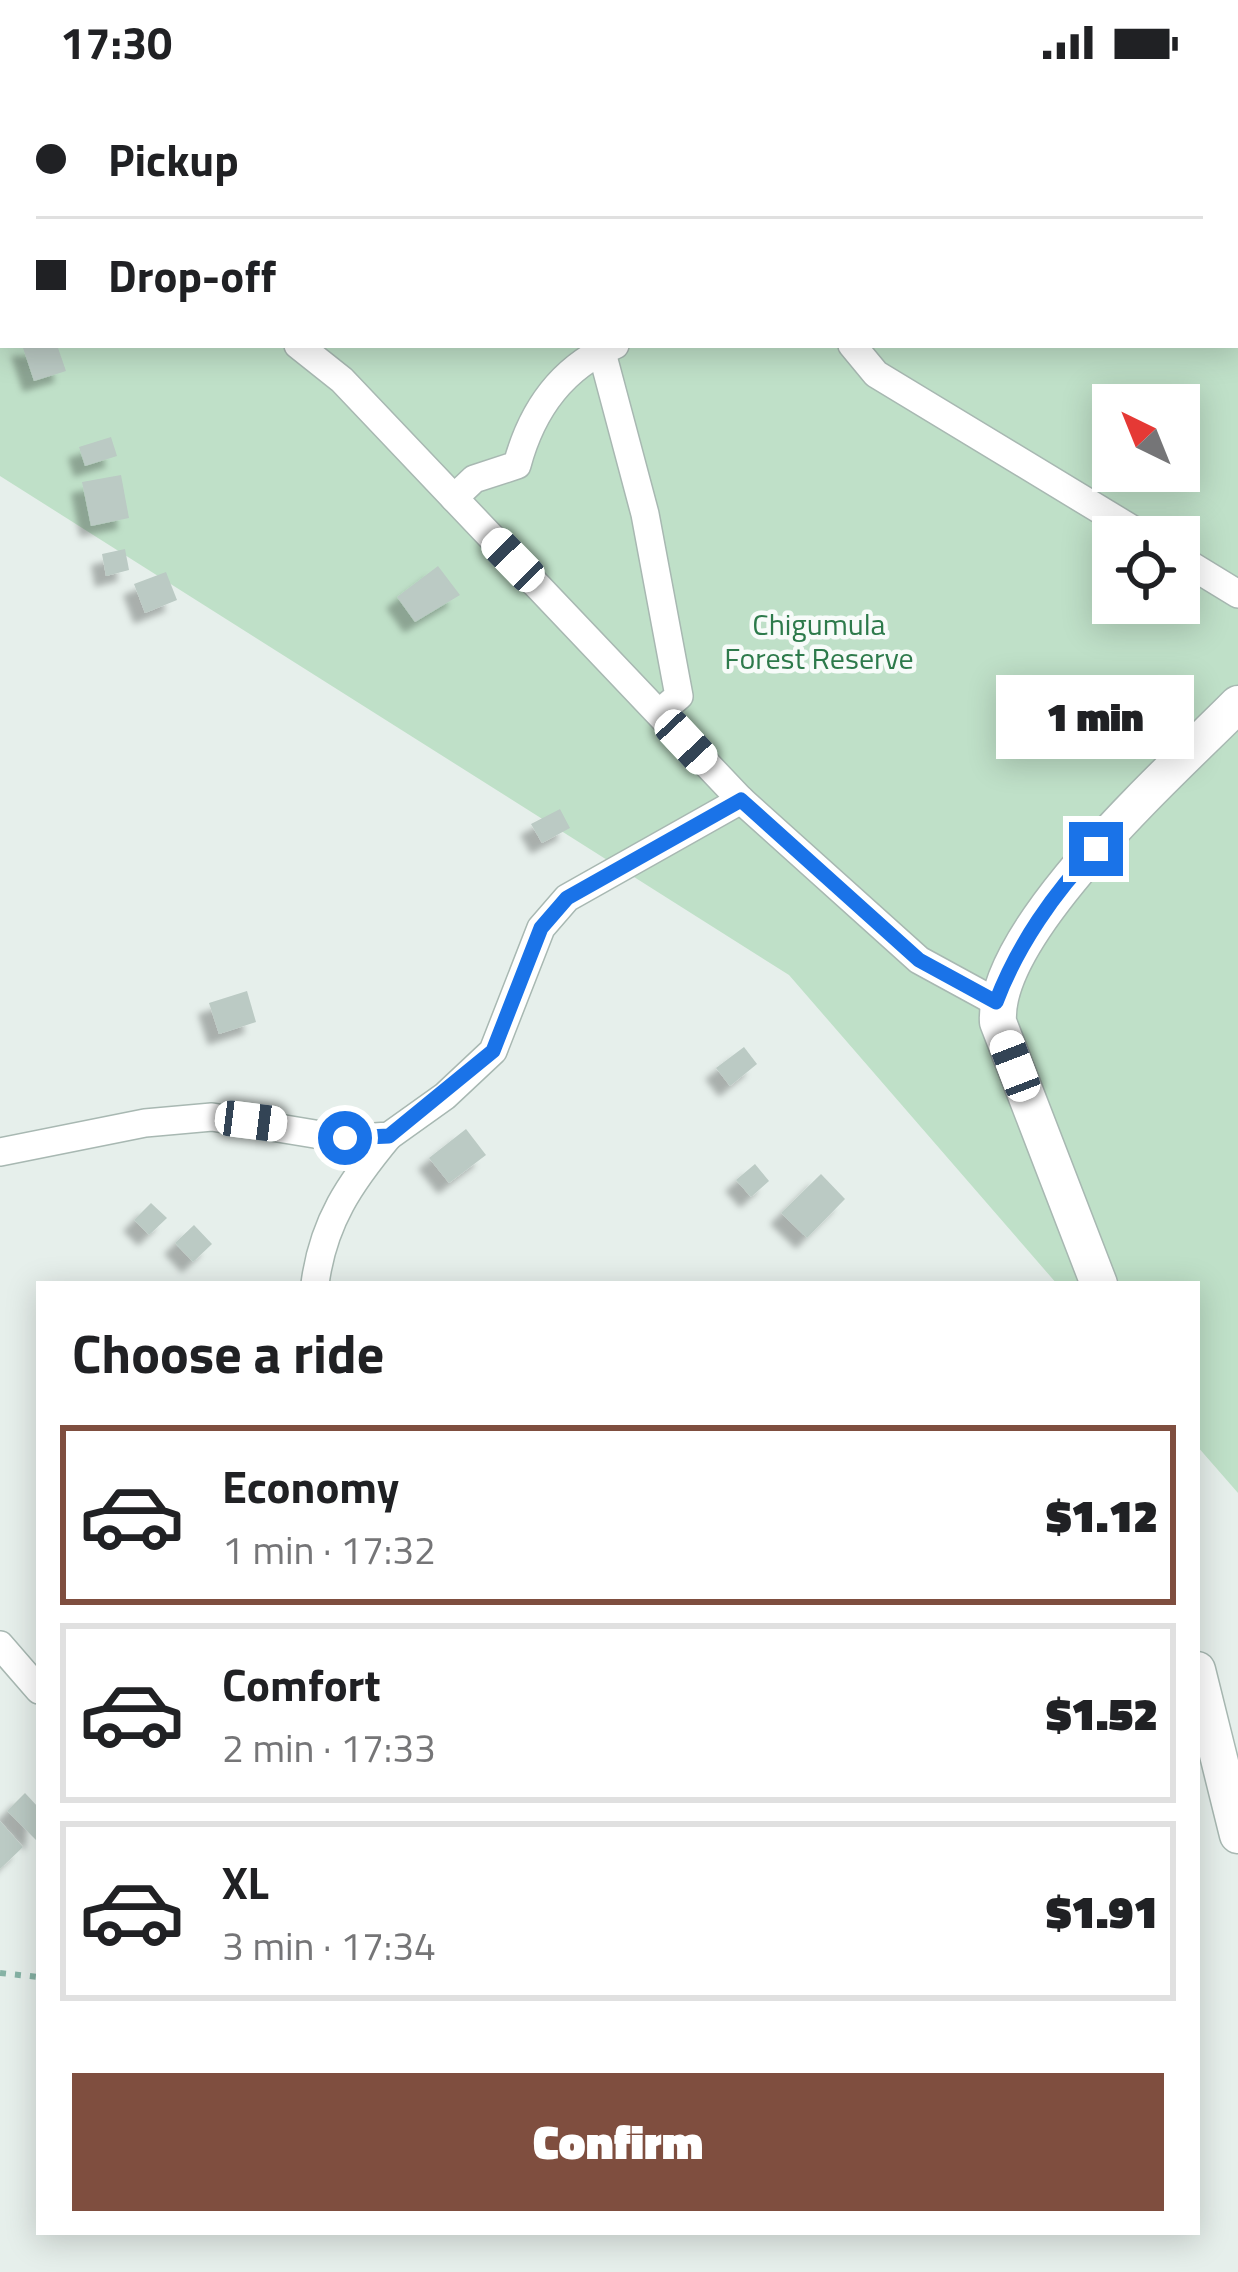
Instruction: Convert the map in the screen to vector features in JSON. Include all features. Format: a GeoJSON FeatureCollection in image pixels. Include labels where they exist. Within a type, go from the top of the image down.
{"type":"FeatureCollection","features":[{"type":"Feature","properties":{"kind":"street"},"geometry":{"type":"LineString","coordinates":[[302,348],[342,380],[741,800],[919,960],[996,1002]]}},
{"type":"Feature","properties":{"kind":"street"},"geometry":{"type":"LineString","coordinates":[[454,498],[474,479],[517,465],[525,435],[563,373],[604,348]]}},
{"type":"Feature","properties":{"kind":"street"},"geometry":{"type":"LineString","coordinates":[[606,348],[645,514],[679,696],[658,713]]}},
{"type":"Feature","properties":{"kind":"street"},"geometry":{"type":"LineString","coordinates":[[854,348],[876,374],[1110,516]]}},
{"type":"Feature","properties":{"kind":"street"},"geometry":{"type":"LineString","coordinates":[[1200,571],[1238,594]]}},
{"type":"Feature","properties":{"kind":"street"},"geometry":{"type":"LineString","coordinates":[[1098,1281],[998,1022],[996,1002],[1006,976],[1067,878],[1238,704]]}},
{"type":"Feature","properties":{"kind":"street"},"geometry":{"type":"LineString","coordinates":[[315,1281],[323,1233],[337,1203],[389,1136],[493,1051],[541,928],[567,898],[741,800]]}},
{"type":"Feature","properties":{"kind":"street"},"geometry":{"type":"LineString","coordinates":[[0,1152],[145,1123],[212,1117],[345,1138],[389,1136]]}},
{"type":"Feature","properties":{"kind":"street"},"geometry":{"type":"LineString","coordinates":[[0,1645],[36,1687]]}},
{"type":"Feature","properties":{"kind":"street"},"geometry":{"type":"LineString","coordinates":[[1200,1682],[1238,1835]]}},
{"type":"Feature","properties":{"kind":"path"},"geometry":{"type":"LineString","coordinates":[[0,1973],[36,1977]]}},
{"type":"Feature","properties":{"kind":"green space","name":"Chigumula Forest Reserve"},"geometry":{"type":"Polygon","coordinates":[[[0,348],[1238,348],[1238,1493],[1200,1449],[1200,1281],[1054,1281],[789,975],[0,476],[0,348]]]}},
{"type":"Feature","properties":{"kind":"building"},"geometry":{"type":"Polygon","coordinates":[[[23,348],[58,348],[66,371],[34,381],[23,348]]]}},
{"type":"Feature","properties":{"kind":"building"},"geometry":{"type":"Polygon","coordinates":[[[111,437],[117,456],[85,466],[79,447],[111,437]]]}},
{"type":"Feature","properties":{"kind":"building"},"geometry":{"type":"Polygon","coordinates":[[[121,475],[129,518],[91,526],[82,482],[121,475]]]}},
{"type":"Feature","properties":{"kind":"building"},"geometry":{"type":"Polygon","coordinates":[[[125,549],[129,570],[106,576],[102,554],[125,549]]]}},
{"type":"Feature","properties":{"kind":"building"},"geometry":{"type":"Polygon","coordinates":[[[438,566],[460,595],[415,622],[397,597],[438,566]]]}},
{"type":"Feature","properties":{"kind":"building"},"geometry":{"type":"Polygon","coordinates":[[[166,572],[177,600],[145,613],[134,584],[166,572]]]}},
{"type":"Feature","properties":{"kind":"building"},"geometry":{"type":"Polygon","coordinates":[[[560,809],[570,828],[542,843],[531,824],[560,809]]]}},
{"type":"Feature","properties":{"kind":"building"},"geometry":{"type":"Polygon","coordinates":[[[247,991],[256,1022],[219,1034],[209,1003],[247,991]]]}},
{"type":"Feature","properties":{"kind":"building"},"geometry":{"type":"Polygon","coordinates":[[[744,1047],[757,1064],[730,1086],[716,1068],[744,1047]]]}},
{"type":"Feature","properties":{"kind":"building"},"geometry":{"type":"Polygon","coordinates":[[[466,1129],[486,1155],[449,1183],[429,1158],[466,1129]]]}},
{"type":"Feature","properties":{"kind":"building"},"geometry":{"type":"Polygon","coordinates":[[[755,1164],[769,1181],[751,1197],[736,1180],[755,1164]]]}},
{"type":"Feature","properties":{"kind":"building"},"geometry":{"type":"Polygon","coordinates":[[[821,1174],[845,1199],[807,1238],[781,1213],[821,1174]]]}},
{"type":"Feature","properties":{"kind":"building"},"geometry":{"type":"Polygon","coordinates":[[[151,1203],[167,1218],[149,1235],[134,1220],[151,1203]]]}},
{"type":"Feature","properties":{"kind":"building"},"geometry":{"type":"Polygon","coordinates":[[[194,1225],[212,1244],[193,1262],[175,1243],[194,1225]]]}},
{"type":"Feature","properties":{"kind":"building"},"geometry":{"type":"Polygon","coordinates":[[[25,1793],[36,1805],[36,1840],[7,1811],[25,1793]]]}},
{"type":"Feature","properties":{"kind":"building"},"geometry":{"type":"Polygon","coordinates":[[[0,1821],[23,1847],[0,1869],[0,1821]]]}},
{"type":"Feature","properties":{"kind":"route"},"geometry":{"type":"LineString","coordinates":[[345,1138],[389,1136],[445,1096],[493,1051],[541,928],[567,898],[741,800],[919,960],[996,1002],[1006,976],[1067,878],[1096,849]]}}]}
